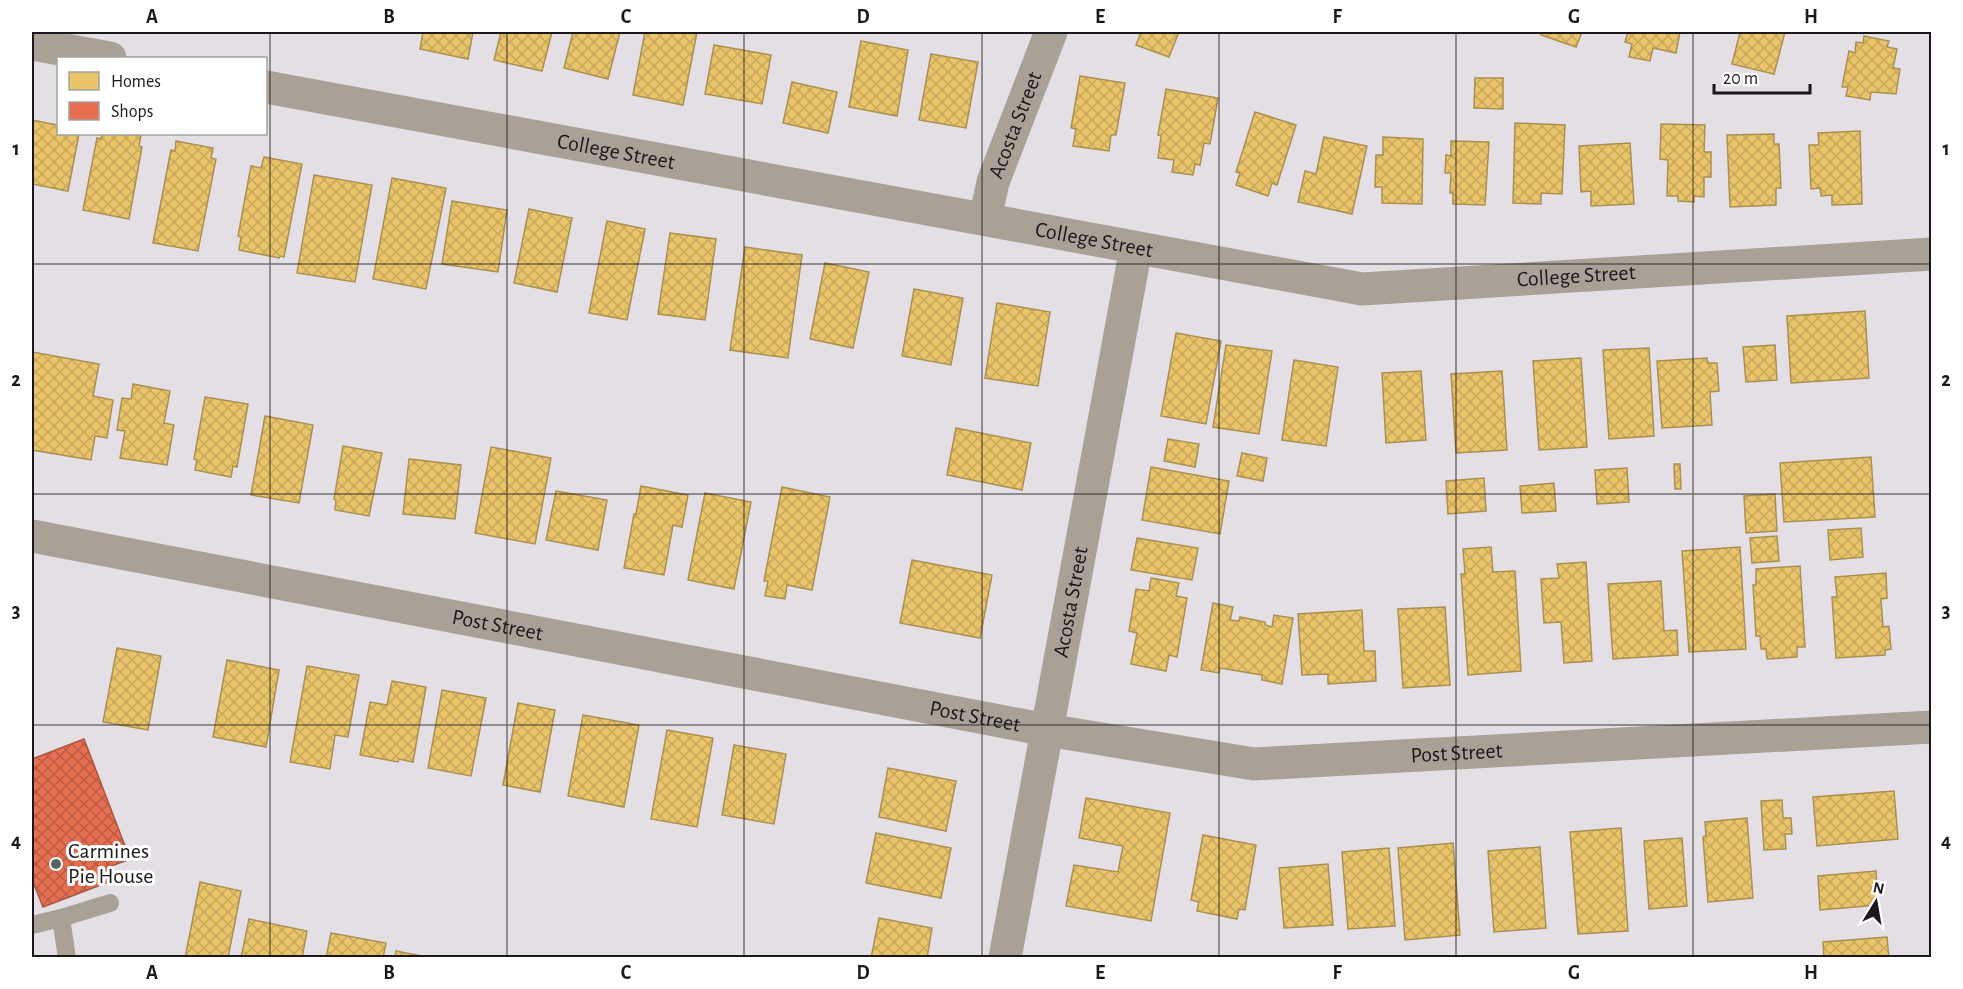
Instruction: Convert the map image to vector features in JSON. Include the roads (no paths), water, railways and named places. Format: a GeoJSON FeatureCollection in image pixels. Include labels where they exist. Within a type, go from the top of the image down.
{"type":"FeatureCollection","features":[{"type":"Feature","properties":{"kind":"street","name":"Acosta Street"},"geometry":{"type":"LineString","coordinates":[[985,219],[993,182],[1051,32]]}},
{"type":"Feature","properties":{"kind":"street"},"geometry":{"type":"LineString","coordinates":[[32,44],[104,57]]}},
{"type":"Feature","properties":{"kind":"street","name":"College Street"},"geometry":{"type":"LineString","coordinates":[[267,87],[1362,289],[1932,254]]}},
{"type":"Feature","properties":{"kind":"street","name":"Acosta Street"},"geometry":{"type":"LineString","coordinates":[[1005,957],[1136,248]]}},
{"type":"Feature","properties":{"kind":"street","name":"Post Street"},"geometry":{"type":"LineString","coordinates":[[32,536],[1047,730],[1254,764],[1932,727]]}},
{"type":"Feature","properties":{"kind":"lane"},"geometry":{"type":"LineString","coordinates":[[32,926],[110,903]]}},
{"type":"Feature","properties":{"kind":"lane"},"geometry":{"type":"LineString","coordinates":[[61,918],[67,957]]}},
{"type":"Feature","properties":{"kind":"place","name":"Carmines Pie House"},"geometry":{"type":"Point","coordinates":[56,864]}}]}
